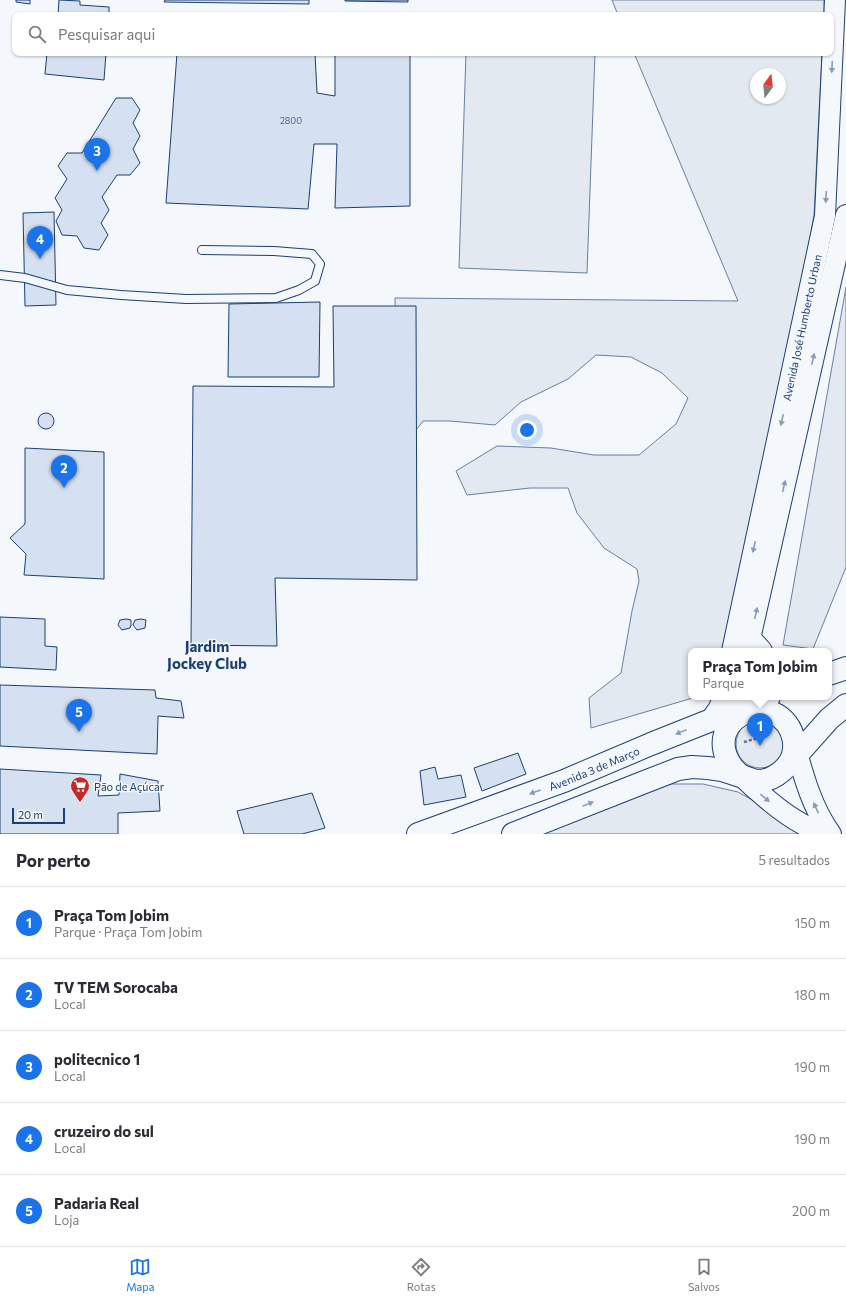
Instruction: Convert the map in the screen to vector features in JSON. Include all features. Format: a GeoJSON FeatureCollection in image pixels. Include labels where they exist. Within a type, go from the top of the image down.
{"type":"FeatureCollection","features":[{"type":"Feature","properties":{"kind":"main road"},"geometry":{"type":"LineString","coordinates":[[832,673],[846,668]]}},
{"type":"Feature","properties":{"kind":"main road"},"geometry":{"type":"LineString","coordinates":[[743,776],[729,763],[725,756],[724,739],[726,731],[737,717],[762,704],[787,723],[793,734],[792,755]]}},
{"type":"Feature","properties":{"kind":"main road","name":"Avenida 3 de Março"},"geometry":{"type":"LineString","coordinates":[[418,834],[564,781],[710,721],[762,704]]}},
{"type":"Feature","properties":{"kind":"main road"},"geometry":{"type":"LineString","coordinates":[[513,834],[678,769],[692,767],[708,768],[722,770],[757,780],[772,778],[792,755],[815,735],[836,712],[846,705]]}},
{"type":"Feature","properties":{"kind":"street","name":"Avenida José Humberto Urban"},"geometry":{"type":"LineString","coordinates":[[834,22],[835,0]]}},
{"type":"Feature","properties":{"kind":"street","name":"Avenida José Humberto Urban"},"geometry":{"type":"LineString","coordinates":[[748,648],[825,216],[832,56]]}},
{"type":"Feature","properties":{"kind":"street","name":"Avenida José Humberto Urban"},"geometry":{"type":"LineString","coordinates":[[748,648],[846,215]]}},
{"type":"Feature","properties":{"kind":"street"},"geometry":{"type":"LineString","coordinates":[[710,721],[719,708],[722,700]]}},
{"type":"Feature","properties":{"kind":"street"},"geometry":{"type":"LineString","coordinates":[[804,780],[808,749],[815,735]]}},
{"type":"Feature","properties":{"kind":"street"},"geometry":{"type":"LineString","coordinates":[[792,755],[818,814],[831,834]]}},
{"type":"Feature","properties":{"kind":"street"},"geometry":{"type":"LineString","coordinates":[[743,776],[773,805],[787,815],[803,825],[826,834]]}},
{"type":"Feature","properties":{"kind":"lane"},"geometry":{"type":"LineString","coordinates":[[0,275],[25,278],[67,290],[122,295],[186,299],[276,298],[299,290],[315,281],[320,264],[312,254],[274,251],[202,250]]}},
{"type":"Feature","properties":{"kind":"shaded area"},"geometry":{"type":"Polygon","coordinates":[[[612,0],[824,0],[824,12],[617,12],[612,0]]]}},
{"type":"Feature","properties":{"kind":"shaded area"},"geometry":{"type":"Polygon","coordinates":[[[466,56],[595,56],[587,273],[459,268],[466,56]]]}},
{"type":"Feature","properties":{"kind":"shaded area"},"geometry":{"type":"Polygon","coordinates":[[[635,56],[822,56],[814,215],[795,321],[727,648],[688,648],[688,699],[591,728],[589,698],[621,673],[639,581],[637,569],[604,548],[577,513],[568,488],[530,488],[467,495],[456,471],[497,446],[551,448],[594,455],[639,455],[676,424],[688,398],[662,373],[631,357],[596,355],[568,379],[521,402],[495,425],[450,421],[423,421],[410,438],[397,431],[395,298],[738,301],[635,56]]]}},
{"type":"Feature","properties":{"kind":"shaded area"},"geometry":{"type":"Polygon","coordinates":[[[846,287],[846,567],[813,648],[783,645],[846,287]]]}},
{"type":"Feature","properties":{"kind":"shaded area"},"geometry":{"type":"Polygon","coordinates":[[[760,720],[769,722],[777,727],[782,735],[784,744],[782,753],[777,761],[769,766],[760,768],[751,766],[743,761],[738,753],[736,744],[738,735],[743,727],[751,722],[760,720]]]}},
{"type":"Feature","properties":{"kind":"shaded area"},"geometry":{"type":"Polygon","coordinates":[[[670,784],[703,784],[738,792],[809,834],[536,834],[625,798],[670,784]]]}},
{"type":"Feature","properties":{"kind":"building"},"geometry":{"type":"Polygon","coordinates":[[[16,0],[30,0],[30,4],[16,2],[16,0]]]}},
{"type":"Feature","properties":{"kind":"building"},"geometry":{"type":"Polygon","coordinates":[[[59,0],[80,1],[80,5],[109,7],[109,12],[58,12],[59,0]]]}},
{"type":"Feature","properties":{"kind":"building"},"geometry":{"type":"Polygon","coordinates":[[[165,0],[309,0],[309,4],[164,2],[165,0]]]}},
{"type":"Feature","properties":{"kind":"building"},"geometry":{"type":"Polygon","coordinates":[[[408,0],[408,2],[345,1],[408,0]]]}},
{"type":"Feature","properties":{"kind":"building"},"geometry":{"type":"Polygon","coordinates":[[[47,56],[106,56],[104,80],[45,74],[47,56]]]}},
{"type":"Feature","properties":{"kind":"building"},"geometry":{"type":"Polygon","coordinates":[[[177,56],[315,56],[317,93],[335,96],[335,56],[410,56],[410,206],[335,208],[337,144],[314,144],[308,209],[166,203],[177,56]]]}},
{"type":"Feature","properties":{"kind":"building"},"geometry":{"type":"Polygon","coordinates":[[[116,98],[132,98],[140,110],[133,123],[140,136],[133,149],[140,163],[130,175],[117,175],[102,197],[109,210],[101,223],[108,235],[99,250],[84,248],[77,236],[62,235],[56,221],[62,210],[55,198],[67,179],[58,166],[67,153],[82,153],[116,98]]]}},
{"type":"Feature","properties":{"kind":"building"},"geometry":{"type":"Polygon","coordinates":[[[54,212],[56,305],[25,306],[23,213],[54,212]]]}},
{"type":"Feature","properties":{"kind":"building"},"geometry":{"type":"Polygon","coordinates":[[[320,302],[319,377],[228,377],[229,304],[320,302]]]}},
{"type":"Feature","properties":{"kind":"building"},"geometry":{"type":"Polygon","coordinates":[[[333,306],[416,306],[417,580],[275,578],[277,646],[191,645],[193,386],[334,387],[333,306]]]}},
{"type":"Feature","properties":{"kind":"building"},"geometry":{"type":"Polygon","coordinates":[[[46,413],[52,415],[54,421],[52,427],[46,429],[40,427],[38,421],[40,415],[46,413]]]}},
{"type":"Feature","properties":{"kind":"building"},"geometry":{"type":"Polygon","coordinates":[[[25,448],[104,452],[104,579],[24,575],[26,554],[10,538],[25,524],[25,448]]]}},
{"type":"Feature","properties":{"kind":"building"},"geometry":{"type":"Polygon","coordinates":[[[0,617],[45,619],[45,646],[57,647],[56,670],[0,667],[0,617]]]}},
{"type":"Feature","properties":{"kind":"building"},"geometry":{"type":"Polygon","coordinates":[[[120,620],[131,620],[130,628],[122,630],[118,625],[120,620]]]}},
{"type":"Feature","properties":{"kind":"building"},"geometry":{"type":"Polygon","coordinates":[[[135,620],[146,620],[145,628],[137,630],[133,625],[135,620]]]}},
{"type":"Feature","properties":{"kind":"building"},"geometry":{"type":"Polygon","coordinates":[[[0,685],[155,690],[156,698],[181,701],[184,718],[158,716],[157,754],[0,746],[0,685]]]}},
{"type":"Feature","properties":{"kind":"building"},"geometry":{"type":"Polygon","coordinates":[[[518,753],[526,774],[482,791],[474,768],[518,753]]]}},
{"type":"Feature","properties":{"kind":"building"},"geometry":{"type":"Polygon","coordinates":[[[435,767],[438,779],[461,775],[466,797],[424,805],[420,771],[435,767]]]}},
{"type":"Feature","properties":{"kind":"building","name":"Pão de Açúcar"},"geometry":{"type":"Polygon","coordinates":[[[0,769],[101,775],[98,796],[119,795],[120,774],[158,781],[160,811],[118,813],[118,834],[0,834],[0,769]]]}},
{"type":"Feature","properties":{"kind":"building"},"geometry":{"type":"Polygon","coordinates":[[[312,793],[325,828],[302,834],[244,834],[237,811],[312,793]]]}},
{"type":"Feature","properties":{"kind":"place","name":"politecnico 1"},"geometry":{"type":"Point","coordinates":[97,171]}},
{"type":"Feature","properties":{"kind":"place","name":"cruzeiro do sul"},"geometry":{"type":"Point","coordinates":[40,259]}},
{"type":"Feature","properties":{"kind":"place","name":"TV TEM Sorocaba"},"geometry":{"type":"Point","coordinates":[64,488]}},
{"type":"Feature","properties":{"kind":"place","name":"Padaria Real"},"geometry":{"type":"Point","coordinates":[79,732]}},
{"type":"Feature","properties":{"kind":"place","name":"Praça Tom Jobim"},"geometry":{"type":"Point","coordinates":[760,746]}},
{"type":"Feature","properties":{"kind":"place","name":"Pão de Açúcar"},"geometry":{"type":"Point","coordinates":[80,803]}},
{"type":"Feature","properties":{"kind":"district","name":"Jardim Jockey Club"},"geometry":{"type":"Point","coordinates":[207,654]}}]}
